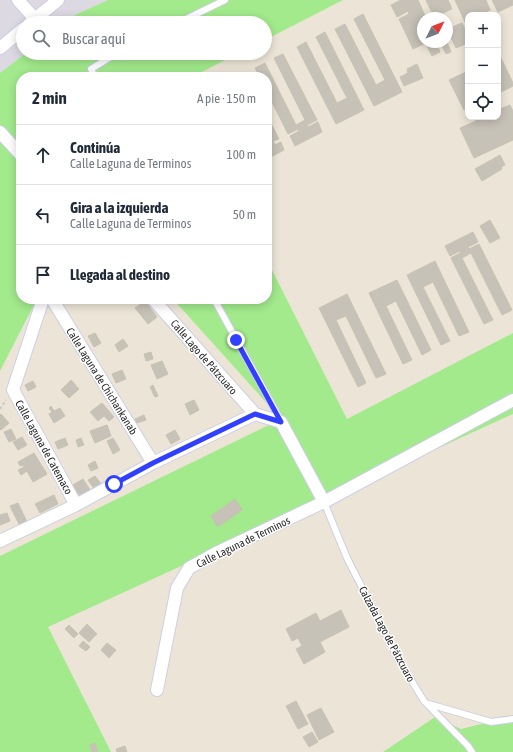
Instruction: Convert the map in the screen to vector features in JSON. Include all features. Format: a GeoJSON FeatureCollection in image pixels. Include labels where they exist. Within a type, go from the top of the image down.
{"type":"FeatureCollection","features":[{"type":"Feature","properties":{"kind":"street"},"geometry":{"type":"LineString","coordinates":[[18,0],[29,16]]}},
{"type":"Feature","properties":{"kind":"street"},"geometry":{"type":"LineString","coordinates":[[39,16],[58,0]]}},
{"type":"Feature","properties":{"kind":"street"},"geometry":{"type":"LineString","coordinates":[[0,48],[16,35]]}},
{"type":"Feature","properties":{"kind":"street"},"geometry":{"type":"LineString","coordinates":[[0,132],[16,150]]}},
{"type":"Feature","properties":{"kind":"street","name":"Calle Laguna de Catemaco"},"geometry":{"type":"LineString","coordinates":[[41,304],[13,390],[76,505]]}},
{"type":"Feature","properties":{"kind":"street","name":"Calle Laguna de Chichankanab"},"geometry":{"type":"LineString","coordinates":[[55,304],[153,463]]}},
{"type":"Feature","properties":{"kind":"street","name":"Calle Lago de Pátzcuaro"},"geometry":{"type":"LineString","coordinates":[[157,304],[255,414]]}},
{"type":"Feature","properties":{"kind":"street","name":"Calle Laguna de Terminos"},"geometry":{"type":"LineString","coordinates":[[157,690],[177,588],[189,568],[216,553],[324,502],[513,400]]}},
{"type":"Feature","properties":{"kind":"street"},"geometry":{"type":"LineString","coordinates":[[0,541],[76,505],[153,463],[255,414],[281,422],[324,502]]}},
{"type":"Feature","properties":{"kind":"lane"},"geometry":{"type":"LineString","coordinates":[[192,16],[225,0]]}},
{"type":"Feature","properties":{"kind":"lane"},"geometry":{"type":"LineString","coordinates":[[92,72],[91,69],[106,60]]}},
{"type":"Feature","properties":{"kind":"lane"},"geometry":{"type":"LineString","coordinates":[[217,304],[281,422]]}},
{"type":"Feature","properties":{"kind":"lane","name":"Calzada Lago de Pátzcuaro"},"geometry":{"type":"LineString","coordinates":[[324,502],[347,558],[400,662],[427,704],[472,752]]}},
{"type":"Feature","properties":{"kind":"lane"},"geometry":{"type":"LineString","coordinates":[[427,704],[491,722],[513,719]]}},
{"type":"Feature","properties":{"kind":"shaded area"},"geometry":{"type":"Polygon","coordinates":[[[0,0],[108,0],[74,16],[16,16],[17,60],[0,73],[0,0]]]}},
{"type":"Feature","properties":{"kind":"green space"},"geometry":{"type":"Polygon","coordinates":[[[108,0],[343,0],[272,36],[272,16],[74,16],[108,0]]]}},
{"type":"Feature","properties":{"kind":"green space"},"geometry":{"type":"Polygon","coordinates":[[[17,60],[225,60],[202,72],[16,72],[16,304],[34,304],[0,371],[0,73],[17,60]]]}},
{"type":"Feature","properties":{"kind":"green space"},"geometry":{"type":"Polygon","coordinates":[[[272,270],[347,419],[513,333],[513,414],[48,627],[111,752],[0,752],[0,556],[281,419],[178,304],[272,304],[272,270]]]}},
{"type":"Feature","properties":{"kind":"green space"},"geometry":{"type":"Polygon","coordinates":[[[513,716],[513,752],[383,752],[435,717],[461,729],[513,716]]]}},
{"type":"Feature","properties":{"kind":"building"},"geometry":{"type":"Polygon","coordinates":[[[401,0],[418,0],[423,12],[417,12],[417,47],[413,49],[399,19],[409,14],[408,11],[397,17],[391,5],[401,0]]]}},
{"type":"Feature","properties":{"kind":"building"},"geometry":{"type":"Polygon","coordinates":[[[426,0],[448,0],[452,9],[445,12],[432,12],[426,0]]]}},
{"type":"Feature","properties":{"kind":"building"},"geometry":{"type":"Polygon","coordinates":[[[455,0],[486,0],[490,10],[486,12],[465,12],[465,22],[455,0]]]}},
{"type":"Feature","properties":{"kind":"building"},"geometry":{"type":"Polygon","coordinates":[[[492,0],[513,0],[513,5],[498,12],[492,0]]]}},
{"type":"Feature","properties":{"kind":"building"},"geometry":{"type":"Polygon","coordinates":[[[363,14],[402,92],[374,106],[335,29],[345,24],[376,85],[385,80],[354,19],[363,14]]]}},
{"type":"Feature","properties":{"kind":"building"},"geometry":{"type":"Polygon","coordinates":[[[462,23],[465,29],[465,44],[456,48],[453,42],[453,27],[462,23]]]}},
{"type":"Feature","properties":{"kind":"building"},"geometry":{"type":"Polygon","coordinates":[[[325,32],[364,110],[336,124],[297,47],[306,42],[337,103],[347,98],[316,37],[325,32]]]}},
{"type":"Feature","properties":{"kind":"building"},"geometry":{"type":"Polygon","coordinates":[[[428,48],[438,48],[440,52],[432,56],[428,48]]]}},
{"type":"Feature","properties":{"kind":"building"},"geometry":{"type":"Polygon","coordinates":[[[443,48],[449,48],[451,52],[446,54],[443,48]]]}},
{"type":"Feature","properties":{"kind":"building"},"geometry":{"type":"Polygon","coordinates":[[[283,54],[317,120],[307,125],[308,127],[318,122],[322,132],[295,146],[290,136],[299,131],[298,129],[288,134],[272,102],[272,77],[296,125],[305,120],[274,58],[283,54]]]}},
{"type":"Feature","properties":{"kind":"building"},"geometry":{"type":"Polygon","coordinates":[[[501,58],[513,83],[513,86],[501,92],[501,58]]]}},
{"type":"Feature","properties":{"kind":"building"},"geometry":{"type":"Polygon","coordinates":[[[265,63],[270,72],[257,72],[255,68],[265,63]]]}},
{"type":"Feature","properties":{"kind":"building"},"geometry":{"type":"Polygon","coordinates":[[[417,64],[423,78],[404,86],[400,77],[408,73],[407,69],[417,64]]]}},
{"type":"Feature","properties":{"kind":"building"},"geometry":{"type":"Polygon","coordinates":[[[465,72],[465,110],[464,110],[449,80],[465,72]]]}},
{"type":"Feature","properties":{"kind":"building"},"geometry":{"type":"Polygon","coordinates":[[[510,105],[513,111],[513,140],[474,158],[460,128],[476,120],[501,120],[501,109],[510,105]]]}},
{"type":"Feature","properties":{"kind":"building"},"geometry":{"type":"Polygon","coordinates":[[[272,126],[279,139],[273,141],[275,145],[281,142],[284,150],[272,156],[272,126]]]}},
{"type":"Feature","properties":{"kind":"building"},"geometry":{"type":"Polygon","coordinates":[[[500,155],[505,165],[501,167],[502,169],[482,181],[475,169],[500,155]]]}},
{"type":"Feature","properties":{"kind":"building"},"geometry":{"type":"Polygon","coordinates":[[[490,220],[500,238],[490,243],[480,226],[490,220]]]}},
{"type":"Feature","properties":{"kind":"building"},"geometry":{"type":"Polygon","coordinates":[[[473,232],[478,242],[468,247],[469,249],[479,244],[512,310],[502,315],[471,253],[462,258],[493,320],[484,324],[451,258],[460,253],[460,251],[450,256],[445,246],[473,232]]]}},
{"type":"Feature","properties":{"kind":"building"},"geometry":{"type":"Polygon","coordinates":[[[435,261],[469,332],[459,336],[433,282],[423,287],[450,341],[441,345],[407,275],[435,261]]]}},
{"type":"Feature","properties":{"kind":"building"},"geometry":{"type":"Polygon","coordinates":[[[397,280],[431,350],[422,355],[396,301],[386,306],[412,360],[403,364],[369,293],[397,280]]]}},
{"type":"Feature","properties":{"kind":"building"},"geometry":{"type":"Polygon","coordinates":[[[347,294],[386,374],[376,378],[346,316],[336,320],[366,383],[358,387],[319,308],[347,294]]]}},
{"type":"Feature","properties":{"kind":"building"},"geometry":{"type":"Polygon","coordinates":[[[141,304],[147,304],[157,317],[148,324],[135,308],[141,304]]]}},
{"type":"Feature","properties":{"kind":"building"},"geometry":{"type":"Polygon","coordinates":[[[95,333],[101,343],[94,347],[88,336],[95,333]]]}},
{"type":"Feature","properties":{"kind":"building"},"geometry":{"type":"Polygon","coordinates":[[[123,339],[128,346],[119,352],[115,345],[123,339]]]}},
{"type":"Feature","properties":{"kind":"building"},"geometry":{"type":"Polygon","coordinates":[[[151,352],[153,359],[146,361],[144,354],[151,352]]]}},
{"type":"Feature","properties":{"kind":"building"},"geometry":{"type":"Polygon","coordinates":[[[162,361],[168,374],[157,379],[151,365],[162,361]]]}},
{"type":"Feature","properties":{"kind":"building"},"geometry":{"type":"Polygon","coordinates":[[[122,370],[126,379],[116,383],[112,374],[122,370]]]}},
{"type":"Feature","properties":{"kind":"building"},"geometry":{"type":"Polygon","coordinates":[[[71,380],[79,389],[69,398],[61,390],[71,380]]]}},
{"type":"Feature","properties":{"kind":"building"},"geometry":{"type":"Polygon","coordinates":[[[33,381],[36,387],[28,391],[25,385],[33,381]]]}},
{"type":"Feature","properties":{"kind":"building"},"geometry":{"type":"Polygon","coordinates":[[[153,385],[158,396],[155,397],[150,387],[153,385]]]}},
{"type":"Feature","properties":{"kind":"building"},"geometry":{"type":"Polygon","coordinates":[[[194,400],[199,410],[190,415],[185,404],[194,400]]]}},
{"type":"Feature","properties":{"kind":"building"},"geometry":{"type":"Polygon","coordinates":[[[102,403],[114,417],[109,421],[104,416],[98,421],[90,412],[102,403]]]}},
{"type":"Feature","properties":{"kind":"building"},"geometry":{"type":"Polygon","coordinates":[[[51,406],[54,411],[60,408],[65,416],[54,423],[49,414],[52,412],[49,408],[51,406]]]}},
{"type":"Feature","properties":{"kind":"building"},"geometry":{"type":"Polygon","coordinates":[[[1,414],[9,423],[1,430],[0,415],[1,414]]]}},
{"type":"Feature","properties":{"kind":"building"},"geometry":{"type":"Polygon","coordinates":[[[144,415],[146,420],[137,423],[135,419],[144,415]]]}},
{"type":"Feature","properties":{"kind":"building"},"geometry":{"type":"Polygon","coordinates":[[[107,425],[111,436],[95,443],[90,431],[107,425]]]}},
{"type":"Feature","properties":{"kind":"building"},"geometry":{"type":"Polygon","coordinates":[[[11,429],[16,439],[9,442],[4,432],[11,429]]]}},
{"type":"Feature","properties":{"kind":"building"},"geometry":{"type":"Polygon","coordinates":[[[175,430],[180,439],[171,444],[166,435],[175,430]]]}},
{"type":"Feature","properties":{"kind":"building"},"geometry":{"type":"Polygon","coordinates":[[[22,437],[27,445],[18,450],[13,442],[22,437]]]}},
{"type":"Feature","properties":{"kind":"building"},"geometry":{"type":"Polygon","coordinates":[[[65,438],[68,445],[58,449],[55,442],[65,438]]]}},
{"type":"Feature","properties":{"kind":"building"},"geometry":{"type":"Polygon","coordinates":[[[81,438],[84,445],[78,447],[76,440],[81,438]]]}},
{"type":"Feature","properties":{"kind":"building"},"geometry":{"type":"Polygon","coordinates":[[[113,438],[120,450],[113,454],[107,441],[113,438]]]}},
{"type":"Feature","properties":{"kind":"building"},"geometry":{"type":"Polygon","coordinates":[[[34,453],[47,474],[33,482],[27,471],[21,475],[18,470],[24,467],[23,465],[20,466],[18,462],[34,453]]]}},
{"type":"Feature","properties":{"kind":"building"},"geometry":{"type":"Polygon","coordinates":[[[95,461],[98,468],[91,471],[88,465],[95,461]]]}},
{"type":"Feature","properties":{"kind":"building"},"geometry":{"type":"Polygon","coordinates":[[[95,476],[102,485],[95,490],[88,480],[95,476]]]}},
{"type":"Feature","properties":{"kind":"building"},"geometry":{"type":"Polygon","coordinates":[[[83,479],[90,490],[80,496],[73,485],[83,479]]]}},
{"type":"Feature","properties":{"kind":"building"},"geometry":{"type":"Polygon","coordinates":[[[54,495],[58,504],[40,513],[35,504],[54,495]]]}},
{"type":"Feature","properties":{"kind":"building"},"geometry":{"type":"Polygon","coordinates":[[[235,499],[242,510],[218,527],[211,516],[235,499]]]}},
{"type":"Feature","properties":{"kind":"building"},"geometry":{"type":"Polygon","coordinates":[[[18,503],[27,522],[20,526],[10,506],[18,503]]]}},
{"type":"Feature","properties":{"kind":"building"},"geometry":{"type":"Polygon","coordinates":[[[7,513],[10,521],[0,525],[0,515],[7,513]]]}},
{"type":"Feature","properties":{"kind":"building"},"geometry":{"type":"Polygon","coordinates":[[[341,610],[349,627],[320,642],[325,652],[304,664],[296,649],[302,646],[298,638],[292,641],[286,629],[316,613],[320,621],[341,610]]]}},
{"type":"Feature","properties":{"kind":"building"},"geometry":{"type":"Polygon","coordinates":[[[87,624],[97,634],[89,642],[79,633],[87,624]]]}},
{"type":"Feature","properties":{"kind":"building"},"geometry":{"type":"Polygon","coordinates":[[[69,625],[78,634],[74,638],[65,629],[69,625]]]}},
{"type":"Feature","properties":{"kind":"building"},"geometry":{"type":"Polygon","coordinates":[[[83,641],[90,647],[86,651],[79,646],[83,641]]]}},
{"type":"Feature","properties":{"kind":"building"},"geometry":{"type":"Polygon","coordinates":[[[107,643],[116,650],[109,658],[101,650],[107,643]]]}},
{"type":"Feature","properties":{"kind":"building"},"geometry":{"type":"Polygon","coordinates":[[[296,701],[308,724],[298,729],[286,706],[296,701]]]}},
{"type":"Feature","properties":{"kind":"building"},"geometry":{"type":"Polygon","coordinates":[[[321,708],[334,732],[319,740],[307,715],[321,708]]]}},
{"type":"Feature","properties":{"kind":"building"},"geometry":{"type":"Polygon","coordinates":[[[312,732],[318,742],[309,747],[303,737],[312,732]]]}},
{"type":"Feature","properties":{"kind":"building"},"geometry":{"type":"Polygon","coordinates":[[[95,743],[98,752],[92,752],[90,745],[95,743]]]}},
{"type":"Feature","properties":{"kind":"building"},"geometry":{"type":"Polygon","coordinates":[[[125,746],[127,752],[117,752],[116,749],[125,746]]]}},
{"type":"Feature","properties":{"kind":"route"},"geometry":{"type":"LineString","coordinates":[[114,484],[153,463],[255,414],[281,422],[236,340]]}}]}
